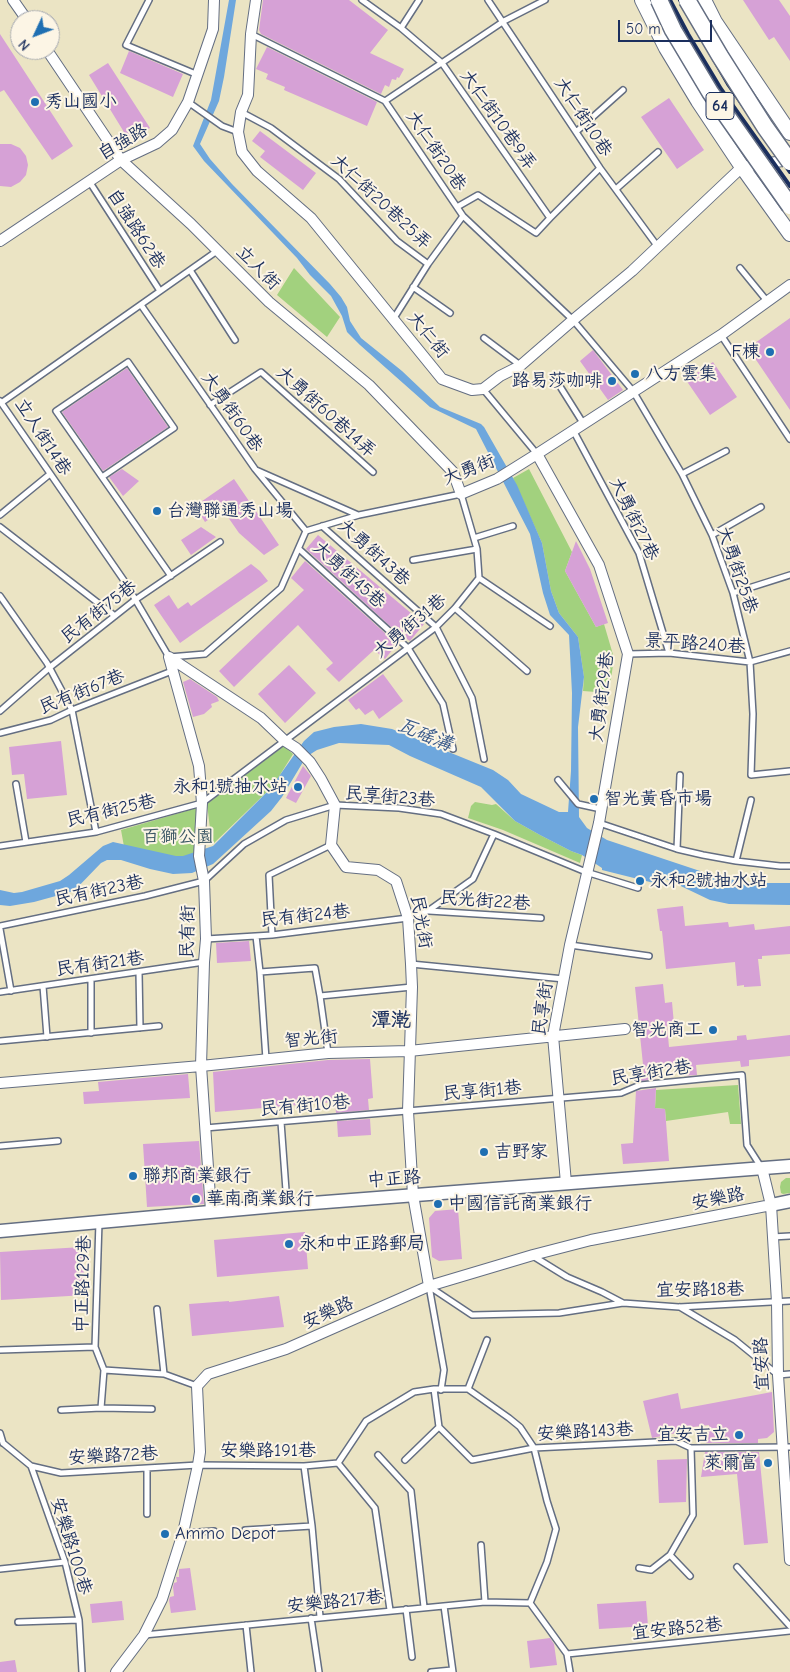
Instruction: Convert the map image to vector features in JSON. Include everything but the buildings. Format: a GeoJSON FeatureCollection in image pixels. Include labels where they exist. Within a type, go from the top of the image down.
{"type":"FeatureCollection","features":[{"type":"Feature","properties":{"kind":"highway","name":"64"},"geometry":{"type":"LineString","coordinates":[[659,0],[673,30],[710,92],[790,206]]}},
{"type":"Feature","properties":{"kind":"highway","name":"64"},"geometry":{"type":"LineString","coordinates":[[687,0],[765,127],[790,161]]}},
{"type":"Feature","properties":{"kind":"main road"},"geometry":{"type":"LineString","coordinates":[[642,0],[666,48],[742,167],[790,234]]}},
{"type":"Feature","properties":{"kind":"main road"},"geometry":{"type":"LineString","coordinates":[[704,0],[715,22],[790,133]]}},
{"type":"Feature","properties":{"kind":"street","name":"自強路"},"geometry":{"type":"LineString","coordinates":[[0,242],[121,160],[157,143],[172,130],[188,102],[213,29],[213,0]]}},
{"type":"Feature","properties":{"kind":"street","name":"大仁街"},"geometry":{"type":"LineString","coordinates":[[256,0],[251,34],[248,95],[241,112],[238,132],[242,152],[257,171],[311,218],[442,379],[472,390],[483,389]]}},
{"type":"Feature","properties":{"kind":"street","name":"立人街"},"geometry":{"type":"LineString","coordinates":[[54,60],[121,160],[217,250],[269,302],[369,385],[453,472],[461,494]]}},
{"type":"Feature","properties":{"kind":"street"},"geometry":{"type":"LineString","coordinates":[[483,389],[500,376],[520,366],[658,247],[742,167],[790,161]]}},
{"type":"Feature","properties":{"kind":"street","name":"大勇街"},"geometry":{"type":"LineString","coordinates":[[461,494],[497,479],[512,470],[722,335],[790,285]]}},
{"type":"Feature","properties":{"kind":"street","name":"大勇街29巷"},"geometry":{"type":"LineString","coordinates":[[537,454],[599,566],[628,654],[599,823],[586,872]]}},
{"type":"Feature","properties":{"kind":"street"},"geometry":{"type":"LineString","coordinates":[[169,657],[261,718],[310,762],[322,779],[335,806],[331,845]]}},
{"type":"Feature","properties":{"kind":"street","name":"民有街"},"geometry":{"type":"LineString","coordinates":[[169,657],[199,766],[202,803],[199,856],[204,882],[206,940],[201,1066],[211,1212]]}},
{"type":"Feature","properties":{"kind":"street","name":"民光街"},"geometry":{"type":"LineString","coordinates":[[331,845],[346,867],[378,870],[396,881],[408,918],[412,986],[408,1111],[413,1196],[429,1286]]}},
{"type":"Feature","properties":{"kind":"street","name":"民享街"},"geometry":{"type":"LineString","coordinates":[[566,1183],[553,1036],[586,872]]}},
{"type":"Feature","properties":{"kind":"street","name":"智光街"},"geometry":{"type":"LineString","coordinates":[[0,1084],[328,1053],[409,1052],[625,1029]]}},
{"type":"Feature","properties":{"kind":"street","name":"中正路"},"geometry":{"type":"LineString","coordinates":[[0,1231],[287,1204],[413,1196],[790,1166]]}},
{"type":"Feature","properties":{"kind":"street","name":"宜安路"},"geometry":{"type":"LineString","coordinates":[[762,1168],[771,1205],[778,1375],[786,1447],[790,1560]]}},
{"type":"Feature","properties":{"kind":"street"},"geometry":{"type":"LineString","coordinates":[[771,1205],[790,1201]]}},
{"type":"Feature","properties":{"kind":"street","name":"安樂路"},"geometry":{"type":"LineString","coordinates":[[197,1386],[208,1374],[286,1349],[429,1286],[532,1255],[590,1240],[771,1205]]}},
{"type":"Feature","properties":{"kind":"street"},"geometry":{"type":"LineString","coordinates":[[116,1672],[144,1635],[162,1599],[183,1533],[200,1452],[197,1386]]}},
{"type":"Feature","properties":{"kind":"lane"},"geometry":{"type":"LineString","coordinates":[[149,0],[126,45],[198,75]]}},
{"type":"Feature","properties":{"kind":"lane","name":"大仁街10巷9弄"},"geometry":{"type":"LineString","coordinates":[[362,0],[401,28],[442,63],[550,218]]}},
{"type":"Feature","properties":{"kind":"lane"},"geometry":{"type":"LineString","coordinates":[[401,28],[419,0]]}},
{"type":"Feature","properties":{"kind":"lane","name":"大仁街10巷"},"geometry":{"type":"LineString","coordinates":[[488,0],[504,21],[600,168],[658,247]]}},
{"type":"Feature","properties":{"kind":"lane"},"geometry":{"type":"LineString","coordinates":[[385,101],[504,21],[545,0]]}},
{"type":"Feature","properties":{"kind":"lane","name":"大仁街20巷"},"geometry":{"type":"LineString","coordinates":[[251,34],[385,101],[463,216],[573,320],[633,391]]}},
{"type":"Feature","properties":{"kind":"lane"},"geometry":{"type":"LineString","coordinates":[[576,132],[623,90]]}},
{"type":"Feature","properties":{"kind":"lane"},"geometry":{"type":"LineString","coordinates":[[188,102],[222,126],[238,132]]}},
{"type":"Feature","properties":{"kind":"lane","name":"大仁街20巷25弄"},"geometry":{"type":"LineString","coordinates":[[241,112],[271,128],[339,179],[397,241],[428,264]]}},
{"type":"Feature","properties":{"kind":"lane"},"geometry":{"type":"LineString","coordinates":[[616,190],[658,152]]}},
{"type":"Feature","properties":{"kind":"lane"},"geometry":{"type":"LineString","coordinates":[[457,207],[478,195],[536,232],[600,168]]}},
{"type":"Feature","properties":{"kind":"lane","name":"自強路62巷"},"geometry":{"type":"LineString","coordinates":[[89,181],[160,291]]}},
{"type":"Feature","properties":{"kind":"lane","name":"大仁街20巷25弄"},"geometry":{"type":"LineString","coordinates":[[394,318],[428,264],[463,216]]}},
{"type":"Feature","properties":{"kind":"lane","name":"立人街14巷"},"geometry":{"type":"LineString","coordinates":[[169,657],[135,600],[1,402],[217,250]]}},
{"type":"Feature","properties":{"kind":"lane"},"geometry":{"type":"LineString","coordinates":[[740,268],[767,301]]}},
{"type":"Feature","properties":{"kind":"lane"},"geometry":{"type":"LineString","coordinates":[[190,270],[235,340]]}},
{"type":"Feature","properties":{"kind":"lane"},"geometry":{"type":"LineString","coordinates":[[413,287],[450,313]]}},
{"type":"Feature","properties":{"kind":"lane","name":"大勇街60巷"},"geometry":{"type":"LineString","coordinates":[[140,305],[255,469],[306,531]]}},
{"type":"Feature","properties":{"kind":"lane"},"geometry":{"type":"LineString","coordinates":[[722,335],[790,439]]}},
{"type":"Feature","properties":{"kind":"lane"},"geometry":{"type":"LineString","coordinates":[[484,338],[520,366]]}},
{"type":"Feature","properties":{"kind":"lane"},"geometry":{"type":"LineString","coordinates":[[102,477],[174,428],[128,362],[56,411],[102,477],[171,576]]}},
{"type":"Feature","properties":{"kind":"lane","name":"大勇街60巷14弄"},"geometry":{"type":"LineString","coordinates":[[210,405],[261,372],[373,472]]}},
{"type":"Feature","properties":{"kind":"lane"},"geometry":{"type":"LineString","coordinates":[[561,388],[584,424]]}},
{"type":"Feature","properties":{"kind":"lane"},"geometry":{"type":"LineString","coordinates":[[483,389],[537,454]]}},
{"type":"Feature","properties":{"kind":"lane","name":"大勇街25巷"},"geometry":{"type":"LineString","coordinates":[[633,391],[682,474],[712,535],[733,593],[750,662],[753,714],[751,775],[790,771]]}},
{"type":"Feature","properties":{"kind":"lane","name":"大勇街27巷"},"geometry":{"type":"LineString","coordinates":[[573,430],[639,553],[669,653]]}},
{"type":"Feature","properties":{"kind":"lane"},"geometry":{"type":"LineString","coordinates":[[682,474],[726,451]]}},
{"type":"Feature","properties":{"kind":"lane"},"geometry":{"type":"LineString","coordinates":[[255,469],[359,515]]}},
{"type":"Feature","properties":{"kind":"lane"},"geometry":{"type":"LineString","coordinates":[[0,514],[50,474]]}},
{"type":"Feature","properties":{"kind":"lane"},"geometry":{"type":"LineString","coordinates":[[461,494],[478,549],[479,578],[550,626]]}},
{"type":"Feature","properties":{"kind":"lane","name":"大勇街"},"geometry":{"type":"LineString","coordinates":[[306,531],[359,515],[461,494]]}},
{"type":"Feature","properties":{"kind":"lane"},"geometry":{"type":"LineString","coordinates":[[712,535],[761,507]]}},
{"type":"Feature","properties":{"kind":"lane","name":"大勇街43巷"},"geometry":{"type":"LineString","coordinates":[[322,526],[436,627],[472,698],[484,759]]}},
{"type":"Feature","properties":{"kind":"lane"},"geometry":{"type":"LineString","coordinates":[[474,538],[513,526]]}},
{"type":"Feature","properties":{"kind":"lane"},"geometry":{"type":"LineString","coordinates":[[0,527],[115,616]]}},
{"type":"Feature","properties":{"kind":"lane"},"geometry":{"type":"LineString","coordinates":[[169,657],[205,654],[281,588],[300,549],[306,531]]}},
{"type":"Feature","properties":{"kind":"lane","name":"民有街75巷"},"geometry":{"type":"LineString","coordinates":[[0,710],[49,668],[135,600],[220,542]]}},
{"type":"Feature","properties":{"kind":"lane","name":"大勇街45巷"},"geometry":{"type":"LineString","coordinates":[[300,549],[408,648],[442,704],[453,748]]}},
{"type":"Feature","properties":{"kind":"lane"},"geometry":{"type":"LineString","coordinates":[[413,560],[478,549]]}},
{"type":"Feature","properties":{"kind":"lane"},"geometry":{"type":"LineString","coordinates":[[733,593],[790,574]]}},
{"type":"Feature","properties":{"kind":"lane","name":"大勇街31巷"},"geometry":{"type":"LineString","coordinates":[[202,803],[436,627],[455,608],[479,578]]}},
{"type":"Feature","properties":{"kind":"lane"},"geometry":{"type":"LineString","coordinates":[[0,596],[49,668],[72,710],[96,832]]}},
{"type":"Feature","properties":{"kind":"lane"},"geometry":{"type":"LineString","coordinates":[[455,608],[527,670]]}},
{"type":"Feature","properties":{"kind":"lane","name":"景平路240巷"},"geometry":{"type":"LineString","coordinates":[[628,654],[669,653],[750,662],[790,651]]}},
{"type":"Feature","properties":{"kind":"lane","name":"民有街67巷"},"geometry":{"type":"LineString","coordinates":[[0,733],[51,720],[173,671]]}},
{"type":"Feature","properties":{"kind":"lane"},"geometry":{"type":"LineString","coordinates":[[677,849],[680,775]]}},
{"type":"Feature","properties":{"kind":"lane"},"geometry":{"type":"LineString","coordinates":[[558,780],[578,804],[601,809]]}},
{"type":"Feature","properties":{"kind":"lane"},"geometry":{"type":"LineString","coordinates":[[16,784],[26,842]]}},
{"type":"Feature","properties":{"kind":"lane"},"geometry":{"type":"LineString","coordinates":[[736,861],[751,800]]}},
{"type":"Feature","properties":{"kind":"lane","name":"民有街25巷"},"geometry":{"type":"LineString","coordinates":[[0,846],[96,832],[202,803]]}},
{"type":"Feature","properties":{"kind":"lane","name":"民享街23巷"},"geometry":{"type":"LineString","coordinates":[[204,882],[244,844],[261,834],[286,820],[335,806],[400,808],[441,814],[586,872],[638,888]]}},
{"type":"Feature","properties":{"kind":"lane"},"geometry":{"type":"LineString","coordinates":[[599,823],[677,849],[736,861],[790,866]]}},
{"type":"Feature","properties":{"kind":"lane"},"geometry":{"type":"LineString","coordinates":[[428,911],[472,879],[494,834]]}},
{"type":"Feature","properties":{"kind":"lane"},"geometry":{"type":"LineString","coordinates":[[272,935],[269,875],[331,845]]}},
{"type":"Feature","properties":{"kind":"lane","name":"民有街23巷"},"geometry":{"type":"LineString","coordinates":[[0,928],[204,882]]}},
{"type":"Feature","properties":{"kind":"lane","name":"民有街24巷"},"geometry":{"type":"LineString","coordinates":[[206,940],[272,935],[408,918],[428,911]]}},
{"type":"Feature","properties":{"kind":"lane","name":"民光街22巷"},"geometry":{"type":"LineString","coordinates":[[428,911],[541,918]]}},
{"type":"Feature","properties":{"kind":"lane"},"geometry":{"type":"LineString","coordinates":[[0,928],[11,991]]}},
{"type":"Feature","properties":{"kind":"lane"},"geometry":{"type":"LineString","coordinates":[[256,936],[266,1060]]}},
{"type":"Feature","properties":{"kind":"lane"},"geometry":{"type":"LineString","coordinates":[[570,945],[649,956]]}},
{"type":"Feature","properties":{"kind":"lane","name":"民有街21巷"},"geometry":{"type":"LineString","coordinates":[[0,992],[204,962]]}},
{"type":"Feature","properties":{"kind":"lane"},"geometry":{"type":"LineString","coordinates":[[411,964],[564,979]]}},
{"type":"Feature","properties":{"kind":"lane"},"geometry":{"type":"LineString","coordinates":[[260,972],[315,968],[328,1053]]}},
{"type":"Feature","properties":{"kind":"lane"},"geometry":{"type":"LineString","coordinates":[[139,972],[140,1028]]}},
{"type":"Feature","properties":{"kind":"lane"},"geometry":{"type":"LineString","coordinates":[[90,979],[90,1033]]}},
{"type":"Feature","properties":{"kind":"lane"},"geometry":{"type":"LineString","coordinates":[[43,986],[47,1037]]}},
{"type":"Feature","properties":{"kind":"lane"},"geometry":{"type":"LineString","coordinates":[[320,996],[412,986]]}},
{"type":"Feature","properties":{"kind":"lane"},"geometry":{"type":"LineString","coordinates":[[0,1041],[159,1026]]}},
{"type":"Feature","properties":{"kind":"lane","name":"民享街2巷"},"geometry":{"type":"LineString","coordinates":[[558,1098],[621,1093],[640,1085],[742,1075],[747,1145],[762,1168]]}},
{"type":"Feature","properties":{"kind":"lane","name":"民享街1巷"},"geometry":{"type":"LineString","coordinates":[[408,1111],[558,1098]]}},
{"type":"Feature","properties":{"kind":"lane","name":"民有街10巷"},"geometry":{"type":"LineString","coordinates":[[205,1128],[408,1111]]}},
{"type":"Feature","properties":{"kind":"lane"},"geometry":{"type":"LineString","coordinates":[[280,1122],[287,1204]]}},
{"type":"Feature","properties":{"kind":"lane"},"geometry":{"type":"LineString","coordinates":[[0,1146],[58,1141]]}},
{"type":"Feature","properties":{"kind":"lane","name":"中正路129巷"},"geometry":{"type":"LineString","coordinates":[[95,1346],[99,1222]]}},
{"type":"Feature","properties":{"kind":"lane"},"geometry":{"type":"LineString","coordinates":[[772,1237],[790,1236]]}},
{"type":"Feature","properties":{"kind":"lane"},"geometry":{"type":"LineString","coordinates":[[532,1255],[567,1278],[623,1303]]}},
{"type":"Feature","properties":{"kind":"lane"},"geometry":{"type":"LineString","coordinates":[[429,1286],[472,1316],[559,1313],[623,1303]]}},
{"type":"Feature","properties":{"kind":"lane"},"geometry":{"type":"LineString","coordinates":[[429,1286],[444,1370],[441,1390]]}},
{"type":"Feature","properties":{"kind":"lane","name":"宜安路18巷"},"geometry":{"type":"LineString","coordinates":[[623,1303],[679,1307],[790,1301]]}},
{"type":"Feature","properties":{"kind":"lane"},"geometry":{"type":"LineString","coordinates":[[679,1307],[735,1340],[778,1375],[790,1374]]}},
{"type":"Feature","properties":{"kind":"lane"},"geometry":{"type":"LineString","coordinates":[[157,1309],[164,1374]]}},
{"type":"Feature","properties":{"kind":"lane"},"geometry":{"type":"LineString","coordinates":[[468,1389],[487,1340]]}},
{"type":"Feature","properties":{"kind":"lane"},"geometry":{"type":"LineString","coordinates":[[0,1350],[95,1346],[104,1370],[101,1408]]}},
{"type":"Feature","properties":{"kind":"lane"},"geometry":{"type":"LineString","coordinates":[[104,1370],[164,1374],[197,1386]]}},
{"type":"Feature","properties":{"kind":"lane"},"geometry":{"type":"LineString","coordinates":[[405,1460],[439,1427],[434,1389]]}},
{"type":"Feature","properties":{"kind":"lane"},"geometry":{"type":"LineString","coordinates":[[390,1610],[375,1508],[338,1463],[366,1421],[414,1392],[434,1389],[468,1389],[520,1427],[534,1448],[556,1529],[547,1562],[530,1603],[568,1654],[570,1672]]}},
{"type":"Feature","properties":{"kind":"lane"},"geometry":{"type":"LineString","coordinates":[[61,1410],[101,1408],[152,1409]]}},
{"type":"Feature","properties":{"kind":"lane","name":"安樂路143巷"},"geometry":{"type":"LineString","coordinates":[[439,1427],[472,1460],[534,1448],[676,1441],[691,1448],[786,1447]]}},
{"type":"Feature","properties":{"kind":"lane"},"geometry":{"type":"LineString","coordinates":[[0,1433],[1,1443],[31,1466]]}},
{"type":"Feature","properties":{"kind":"lane"},"geometry":{"type":"LineString","coordinates":[[639,1568],[651,1570],[670,1555],[693,1515],[691,1448]]}},
{"type":"Feature","properties":{"kind":"lane"},"geometry":{"type":"LineString","coordinates":[[378,1455],[411,1492],[424,1608]]}},
{"type":"Feature","properties":{"kind":"lane","name":"安樂路191巷"},"geometry":{"type":"LineString","coordinates":[[198,1465],[304,1466],[338,1463]]}},
{"type":"Feature","properties":{"kind":"lane","name":"安樂路72巷"},"geometry":{"type":"LineString","coordinates":[[31,1466],[61,1473],[198,1465]]}},
{"type":"Feature","properties":{"kind":"lane","name":"安樂路100巷"},"geometry":{"type":"LineString","coordinates":[[31,1466],[65,1562],[80,1620],[82,1672]]}},
{"type":"Feature","properties":{"kind":"lane"},"geometry":{"type":"LineString","coordinates":[[304,1466],[312,1526],[320,1617]]}},
{"type":"Feature","properties":{"kind":"lane"},"geometry":{"type":"LineString","coordinates":[[147,1468],[147,1514]]}},
{"type":"Feature","properties":{"kind":"lane"},"geometry":{"type":"LineString","coordinates":[[245,1530],[312,1526]]}},
{"type":"Feature","properties":{"kind":"lane"},"geometry":{"type":"LineString","coordinates":[[183,1533],[214,1531]]}},
{"type":"Feature","properties":{"kind":"lane"},"geometry":{"type":"LineString","coordinates":[[481,1545],[485,1602]]}},
{"type":"Feature","properties":{"kind":"lane"},"geometry":{"type":"LineString","coordinates":[[670,1555],[690,1576]]}},
{"type":"Feature","properties":{"kind":"lane"},"geometry":{"type":"LineString","coordinates":[[0,1569],[65,1562]]}},
{"type":"Feature","properties":{"kind":"lane"},"geometry":{"type":"LineString","coordinates":[[737,1567],[790,1626]]}},
{"type":"Feature","properties":{"kind":"lane","name":"安樂路217巷"},"geometry":{"type":"LineString","coordinates":[[144,1635],[485,1602],[530,1603]]}},
{"type":"Feature","properties":{"kind":"lane"},"geometry":{"type":"LineString","coordinates":[[431,1672],[452,1671],[444,1606]]}},
{"type":"Feature","properties":{"kind":"lane"},"geometry":{"type":"LineString","coordinates":[[406,1609],[412,1658]]}},
{"type":"Feature","properties":{"kind":"lane"},"geometry":{"type":"LineString","coordinates":[[311,1618],[319,1672]]}},
{"type":"Feature","properties":{"kind":"lane"},"geometry":{"type":"LineString","coordinates":[[18,1622],[80,1620]]}},
{"type":"Feature","properties":{"kind":"lane"},"geometry":{"type":"LineString","coordinates":[[246,1625],[251,1672]]}},
{"type":"Feature","properties":{"kind":"lane","name":"宜安路52巷"},"geometry":{"type":"LineString","coordinates":[[568,1654],[790,1631]]}},
{"type":"Feature","properties":{"kind":"green space"},"geometry":{"type":"Polygon","coordinates":[[[294,268],[340,317],[327,337],[277,295],[294,268]]]}},
{"type":"Feature","properties":{"kind":"green space"},"geometry":{"type":"Polygon","coordinates":[[[529,469],[572,552],[565,571],[596,627],[604,624],[614,658],[609,693],[583,691],[584,677],[578,637],[559,613],[551,591],[542,543],[513,478],[529,469]]]}},
{"type":"Feature","properties":{"kind":"green space","name":"百獅公園"},"geometry":{"type":"Polygon","coordinates":[[[284,746],[293,754],[273,786],[212,845],[207,804],[284,746]]]}},
{"type":"Feature","properties":{"kind":"green space"},"geometry":{"type":"Polygon","coordinates":[[[475,802],[496,804],[515,821],[582,855],[580,863],[503,830],[468,818],[471,806],[475,802]]]}},
{"type":"Feature","properties":{"kind":"green space","name":"百獅公園"},"geometry":{"type":"Polygon","coordinates":[[[200,807],[201,859],[155,860],[125,852],[121,830],[200,807]]]}},
{"type":"Feature","properties":{"kind":"green space"},"geometry":{"type":"Polygon","coordinates":[[[738,1085],[741,1124],[730,1124],[728,1112],[666,1121],[665,1109],[655,1108],[656,1090],[738,1085]]]}},
{"type":"Feature","properties":{"kind":"green space"},"geometry":{"type":"Polygon","coordinates":[[[786,1178],[790,1178],[790,1193],[783,1194],[780,1187],[781,1182],[786,1178]]]}},
{"type":"Feature","properties":{"kind":"water"},"geometry":{"type":"Polygon","coordinates":[[[229,0],[236,0],[224,77],[219,101],[200,144],[210,159],[232,184],[341,297],[347,307],[350,321],[361,338],[402,371],[440,407],[484,427],[517,485],[542,543],[551,591],[559,613],[578,637],[584,677],[578,727],[579,817],[587,828],[607,840],[721,878],[756,883],[790,883],[790,905],[729,904],[710,900],[666,879],[658,884],[602,870],[602,868],[582,855],[515,821],[481,787],[389,745],[339,743],[317,750],[306,757],[282,797],[271,811],[213,864],[192,873],[173,874],[121,860],[107,860],[101,863],[74,891],[34,902],[10,906],[0,905],[0,890],[14,893],[22,892],[60,881],[103,846],[113,842],[176,856],[183,856],[213,846],[270,789],[304,741],[314,732],[334,727],[361,724],[392,729],[493,770],[508,780],[521,794],[559,812],[568,812],[571,771],[572,693],[569,635],[550,615],[543,593],[530,534],[476,429],[430,407],[347,332],[342,316],[331,296],[204,161],[193,146],[211,100],[229,0]]]}},
{"type":"Feature","properties":{"kind":"railway"},"geometry":{"type":"LineString","coordinates":[[670,0],[721,89],[790,186]]}},
{"type":"Feature","properties":{"kind":"railway"},"geometry":{"type":"LineString","coordinates":[[680,0],[728,84],[790,172]]}},
{"type":"Feature","properties":{"kind":"place","name":"秀山國小"},"geometry":{"type":"Point","coordinates":[35,102]}},
{"type":"Feature","properties":{"kind":"place","name":"F棟"},"geometry":{"type":"Point","coordinates":[770,352]}},
{"type":"Feature","properties":{"kind":"place","name":"八方雲集"},"geometry":{"type":"Point","coordinates":[635,374]}},
{"type":"Feature","properties":{"kind":"place","name":"路易莎咖啡"},"geometry":{"type":"Point","coordinates":[612,381]}},
{"type":"Feature","properties":{"kind":"place","name":"台灣聯通秀山場"},"geometry":{"type":"Point","coordinates":[157,511]}},
{"type":"Feature","properties":{"kind":"place","name":"永和1號抽水站"},"geometry":{"type":"Point","coordinates":[298,787]}},
{"type":"Feature","properties":{"kind":"place","name":"智光黃昏市場"},"geometry":{"type":"Point","coordinates":[594,799]}},
{"type":"Feature","properties":{"kind":"place","name":"永和2號抽水站"},"geometry":{"type":"Point","coordinates":[640,881]}},
{"type":"Feature","properties":{"kind":"place","name":"智光商工"},"geometry":{"type":"Point","coordinates":[713,1030]}},
{"type":"Feature","properties":{"kind":"place","name":"吉野家"},"geometry":{"type":"Point","coordinates":[484,1152]}},
{"type":"Feature","properties":{"kind":"place","name":"聯邦商業銀行"},"geometry":{"type":"Point","coordinates":[133,1176]}},
{"type":"Feature","properties":{"kind":"place","name":"華南商業銀行"},"geometry":{"type":"Point","coordinates":[196,1199]}},
{"type":"Feature","properties":{"kind":"place","name":"中國信託商業銀行"},"geometry":{"type":"Point","coordinates":[438,1204]}},
{"type":"Feature","properties":{"kind":"place","name":"永和中正路郵局"},"geometry":{"type":"Point","coordinates":[289,1244]}},
{"type":"Feature","properties":{"kind":"place","name":"宜安吉立"},"geometry":{"type":"Point","coordinates":[739,1435]}},
{"type":"Feature","properties":{"kind":"place","name":"萊爾富"},"geometry":{"type":"Point","coordinates":[768,1463]}},
{"type":"Feature","properties":{"kind":"place","name":"Ammo Depot"},"geometry":{"type":"Point","coordinates":[165,1534]}},
{"type":"Feature","properties":{"kind":"district","name":"潭漧"},"geometry":{"type":"Point","coordinates":[391,1020]}},
{"type":"Feature","properties":{"kind":"water label","name":"瓦磘溝"},"geometry":{"type":"Point","coordinates":[425,735]}}]}
